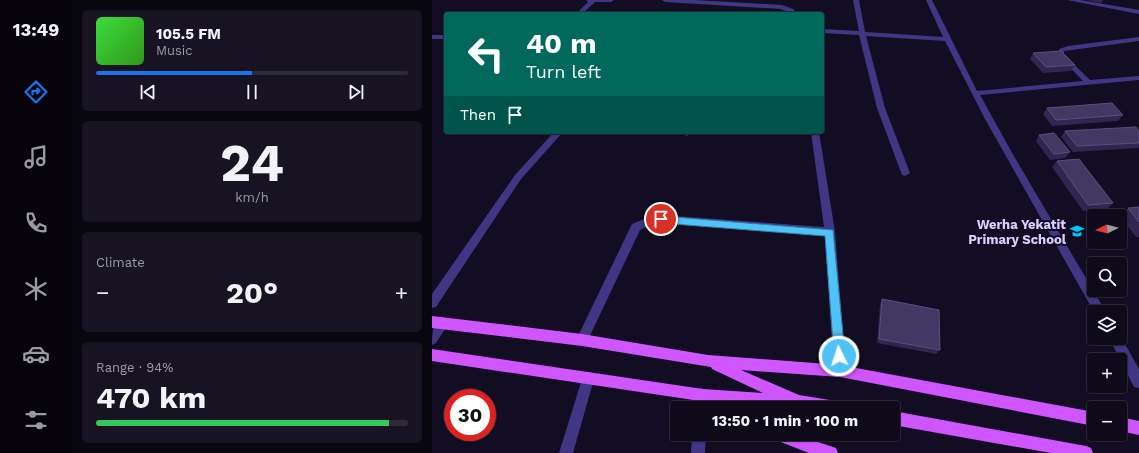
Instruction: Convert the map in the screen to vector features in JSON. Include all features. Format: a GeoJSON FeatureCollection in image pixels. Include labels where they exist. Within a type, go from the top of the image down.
{"type":"FeatureCollection","features":[{"type":"Feature","properties":{"kind":"main road"},"geometry":{"type":"LineString","coordinates":[[437,322],[582,340],[708,361],[840,372],[1087,418]]}},
{"type":"Feature","properties":{"kind":"main road"},"geometry":{"type":"LineString","coordinates":[[432,355],[588,379],[701,401]]}},
{"type":"Feature","properties":{"kind":"main road"},"geometry":{"type":"LineString","coordinates":[[708,361],[796,401]]}},
{"type":"Feature","properties":{"kind":"main road"},"geometry":{"type":"LineString","coordinates":[[900,419],[1086,453]]}},
{"type":"Feature","properties":{"kind":"main road"},"geometry":{"type":"LineString","coordinates":[[1127,425],[1139,428]]}},
{"type":"Feature","properties":{"kind":"main road"},"geometry":{"type":"LineString","coordinates":[[794,441],[831,453]]}},
{"type":"Feature","properties":{"kind":"street"},"geometry":{"type":"LineString","coordinates":[[589,0],[610,0]]}},
{"type":"Feature","properties":{"kind":"street"},"geometry":{"type":"LineString","coordinates":[[581,12],[593,0]]}},
{"type":"Feature","properties":{"kind":"street"},"geometry":{"type":"LineString","coordinates":[[665,0],[782,7],[793,12]]}},
{"type":"Feature","properties":{"kind":"street"},"geometry":{"type":"LineString","coordinates":[[856,0],[862,34],[881,108],[905,173]]}},
{"type":"Feature","properties":{"kind":"street"},"geometry":{"type":"LineString","coordinates":[[929,0],[946,38],[975,94],[1096,305]]}},
{"type":"Feature","properties":{"kind":"street"},"geometry":{"type":"LineString","coordinates":[[1070,0],[1105,8],[1139,12]]}},
{"type":"Feature","properties":{"kind":"street"},"geometry":{"type":"LineString","coordinates":[[824,31],[946,38]]}},
{"type":"Feature","properties":{"kind":"street"},"geometry":{"type":"LineString","coordinates":[[432,37],[444,37]]}},
{"type":"Feature","properties":{"kind":"street"},"geometry":{"type":"LineString","coordinates":[[1089,83],[1061,55],[1061,50],[1139,39]]}},
{"type":"Feature","properties":{"kind":"street"},"geometry":{"type":"LineString","coordinates":[[975,94],[1139,78]]}},
{"type":"Feature","properties":{"kind":"street"},"geometry":{"type":"LineString","coordinates":[[432,302],[518,178],[556,134]]}},
{"type":"Feature","properties":{"kind":"street"},"geometry":{"type":"LineString","coordinates":[[815,134],[830,232],[840,372]]}},
{"type":"Feature","properties":{"kind":"street"},"geometry":{"type":"LineString","coordinates":[[582,340],[636,227],[649,221],[661,219],[830,232]]}},
{"type":"Feature","properties":{"kind":"street"},"geometry":{"type":"LineString","coordinates":[[432,339],[437,322]]}},
{"type":"Feature","properties":{"kind":"street"},"geometry":{"type":"LineString","coordinates":[[1119,345],[1139,382]]}},
{"type":"Feature","properties":{"kind":"street"},"geometry":{"type":"LineString","coordinates":[[566,453],[588,379]]}},
{"type":"Feature","properties":{"kind":"street"},"geometry":{"type":"LineString","coordinates":[[698,453],[699,441]]}},
{"type":"Feature","properties":{"kind":"building"},"geometry":{"type":"Polygon","coordinates":[[[1061,51],[1075,65],[1046,67],[1033,53],[1061,51]]]}},
{"type":"Feature","properties":{"kind":"building"},"geometry":{"type":"Polygon","coordinates":[[[1112,103],[1123,115],[1056,120],[1047,108],[1112,103]]]}},
{"type":"Feature","properties":{"kind":"building"},"geometry":{"type":"Polygon","coordinates":[[[1136,127],[1139,131],[1139,143],[1077,146],[1065,131],[1136,127]]]}},
{"type":"Feature","properties":{"kind":"building"},"geometry":{"type":"Polygon","coordinates":[[[1054,133],[1070,152],[1054,154],[1039,135],[1054,133]]]}},
{"type":"Feature","properties":{"kind":"building"},"geometry":{"type":"Polygon","coordinates":[[[1079,159],[1113,203],[1088,205],[1057,161],[1079,159]]]}},
{"type":"Feature","properties":{"kind":"building"},"geometry":{"type":"Polygon","coordinates":[[[1139,207],[1139,222],[1128,208],[1139,207]]]}},
{"type":"Feature","properties":{"kind":"building"},"geometry":{"type":"Polygon","coordinates":[[[882,299],[939,310],[940,350],[879,339],[882,299]]]}},
{"type":"Feature","properties":{"kind":"place","name":"Werha Yekatit Primary School"},"geometry":{"type":"Point","coordinates":[1077,231]}},
{"type":"Feature","properties":{"kind":"route"},"geometry":{"type":"LineString","coordinates":[[661,219],[830,232],[839,356]]}}]}
